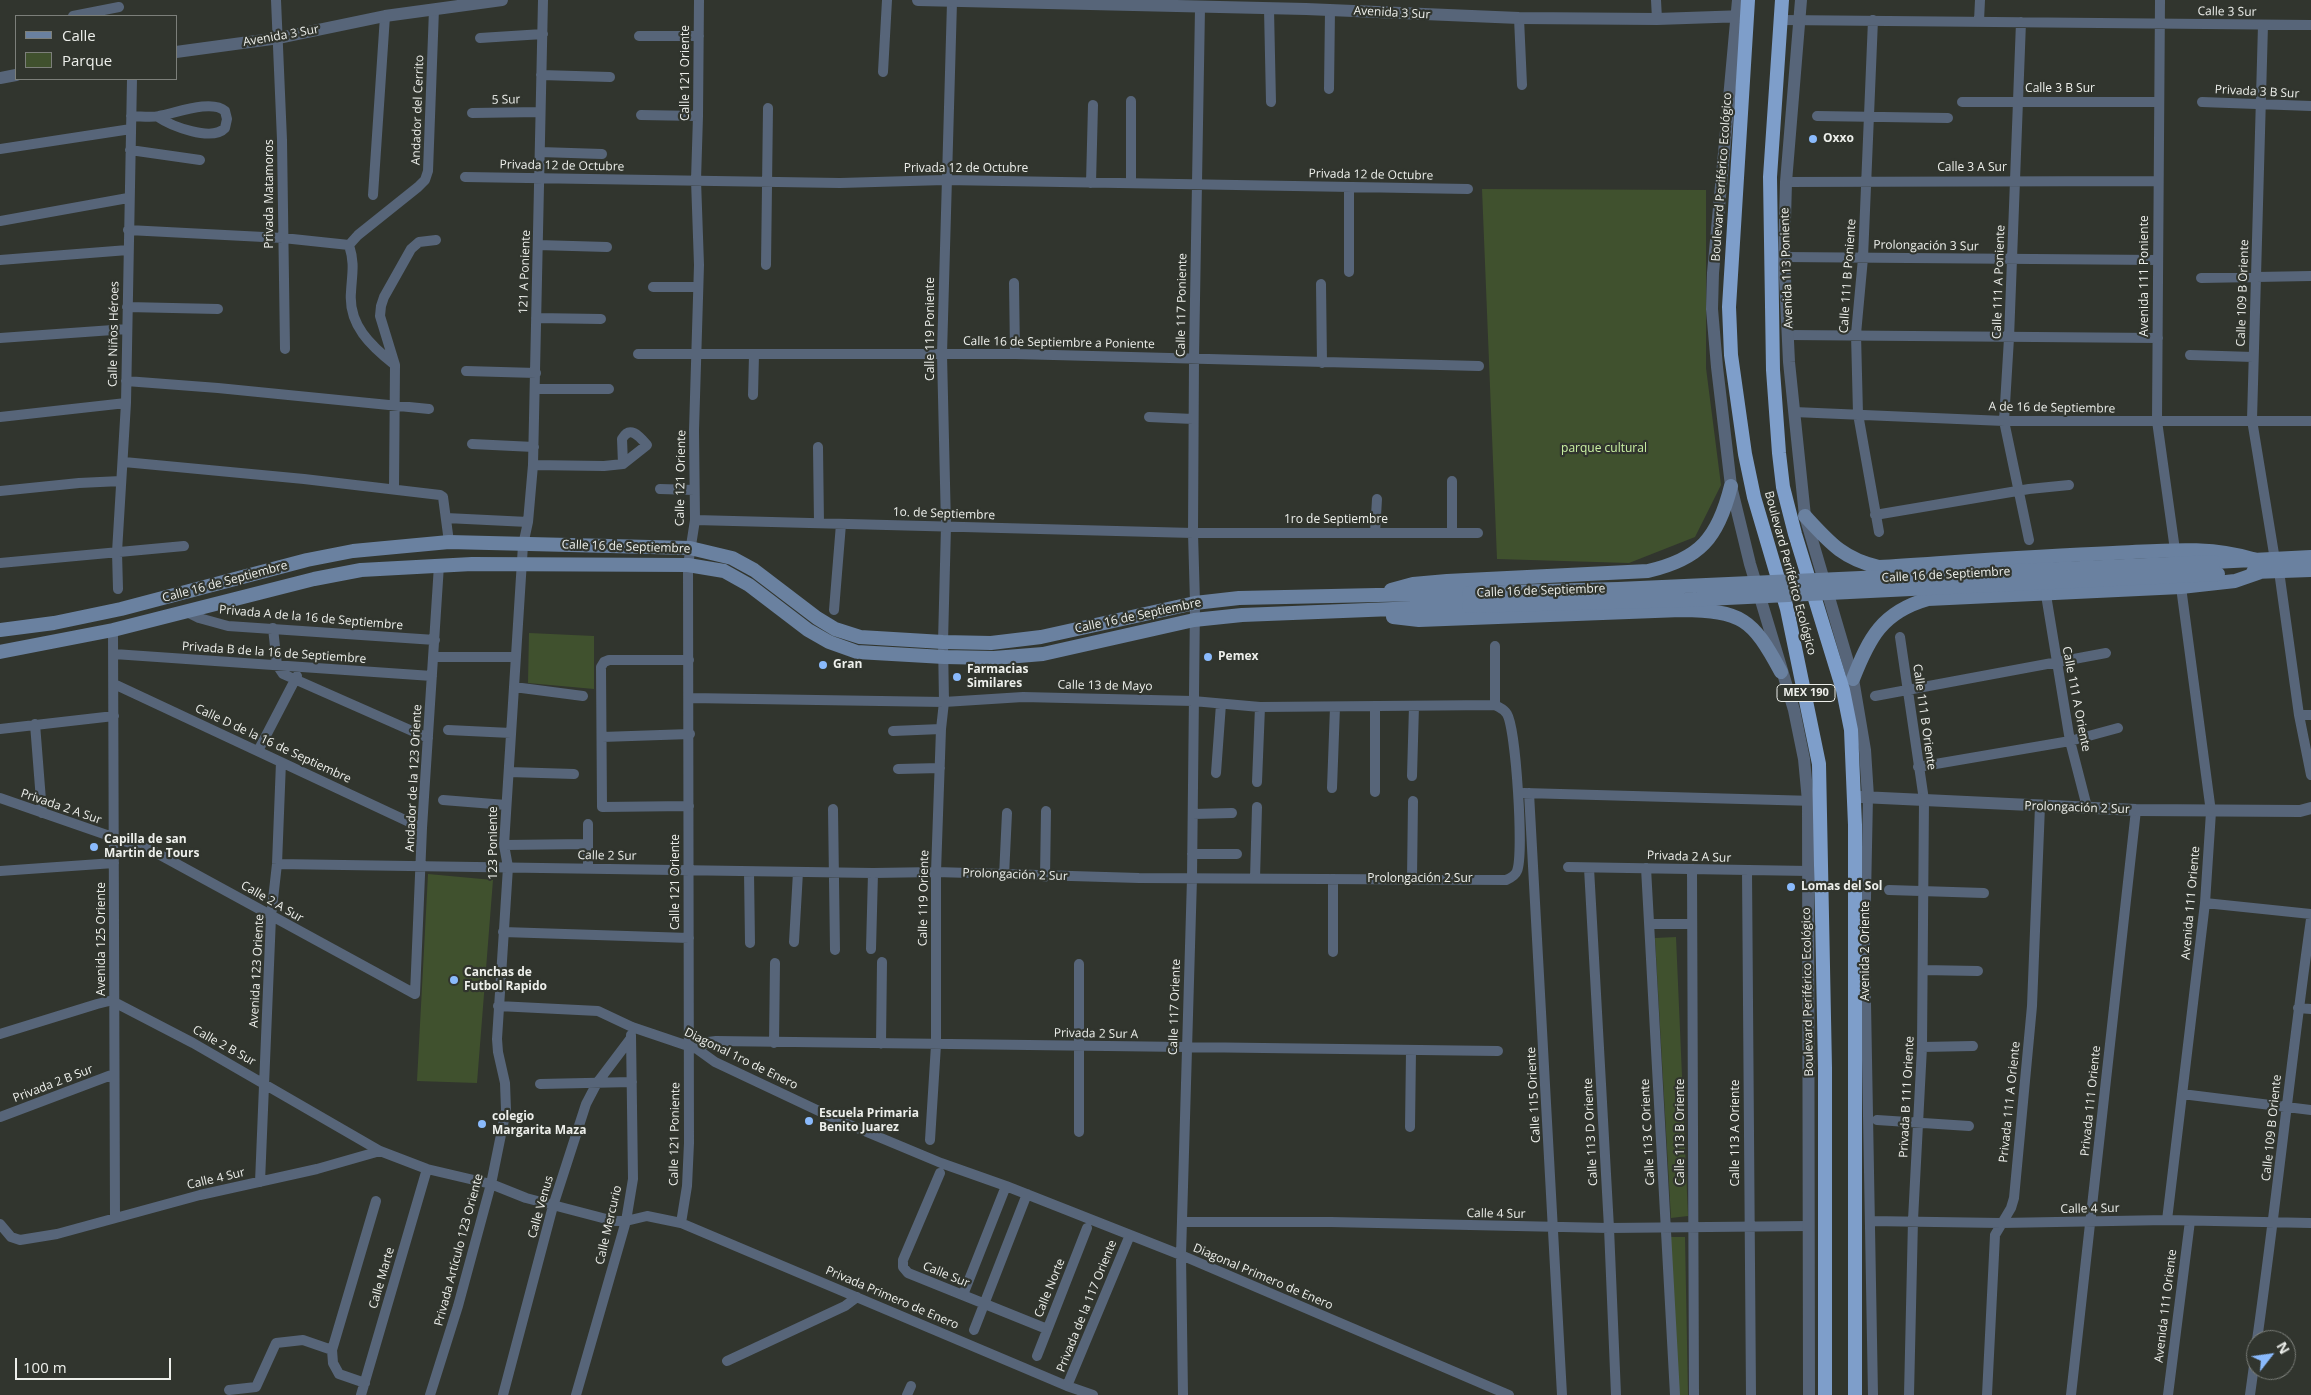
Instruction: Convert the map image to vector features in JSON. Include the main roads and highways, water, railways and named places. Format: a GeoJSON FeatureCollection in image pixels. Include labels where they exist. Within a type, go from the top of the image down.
{"type":"FeatureCollection","features":[{"type":"Feature","properties":{"kind":"highway","name":"Boulevard Periférico Ecológico"},"geometry":{"type":"LineString","coordinates":[[1748,0],[1742,17],[1729,307],[1731,355],[1745,454],[1754,497],[1787,609],[1819,764],[1815,801],[1825,1068],[1825,1395]]}},
{"type":"Feature","properties":{"kind":"highway","name":"Boulevard Periférico Ecológico"},"geometry":{"type":"LineString","coordinates":[[1782,0],[1770,177],[1773,361],[1779,453],[1783,487],[1795,534],[1843,690],[1851,730],[1855,825],[1855,1395]]}},
{"type":"Feature","properties":{"kind":"main road"},"geometry":{"type":"LineString","coordinates":[[1364,596],[1413,584],[1648,571],[1672,565],[1692,555],[1705,544],[1726,509],[1731,486]]}},
{"type":"Feature","properties":{"kind":"main road"},"geometry":{"type":"LineString","coordinates":[[1805,516],[1837,549],[1861,563],[1879,568],[2033,556],[2176,550],[2214,551],[2235,554],[2258,566],[2236,581],[2181,588],[1928,600],[1915,603],[1887,619],[1879,628],[1863,653],[1853,679]]}},
{"type":"Feature","properties":{"kind":"main road","name":"Calle 16 de Septiembre"},"geometry":{"type":"LineString","coordinates":[[0,630],[54,623],[121,609],[307,560],[353,551],[449,542],[690,548],[732,558],[754,570],[817,618],[835,629],[860,637],[943,642],[991,643],[1041,637],[1195,603],[1239,598],[1364,596],[1469,600]]}},
{"type":"Feature","properties":{"kind":"main road","name":"Calle 16 de Septiembre"},"geometry":{"type":"LineString","coordinates":[[0,652],[113,630],[314,579],[361,570],[439,565],[688,565],[724,571],[749,584],[808,630],[829,642],[857,652],[994,658],[1044,654],[1194,620],[1242,615],[1358,612],[1469,600],[1618,589],[2277,565],[2311,557]]}},
{"type":"Feature","properties":{"kind":"main road","name":"Calle 16 de Septiembre"},"geometry":{"type":"LineString","coordinates":[[2277,565],[2311,570]]}},
{"type":"Feature","properties":{"kind":"main road"},"geometry":{"type":"LineString","coordinates":[[1358,612],[1419,620],[1681,610],[1715,611],[1737,618],[1754,630],[1781,672]]}},
{"type":"Feature","properties":{"kind":"place","name":"Oxxo"},"geometry":{"type":"Point","coordinates":[1813,139]}},
{"type":"Feature","properties":{"kind":"place","name":"Pemex"},"geometry":{"type":"Point","coordinates":[1208,657]}},
{"type":"Feature","properties":{"kind":"place","name":"Gran"},"geometry":{"type":"Point","coordinates":[823,665]}},
{"type":"Feature","properties":{"kind":"place","name":"Farmacias Similares"},"geometry":{"type":"Point","coordinates":[957,677]}},
{"type":"Feature","properties":{"kind":"place","name":"Capilla de san Martin de Tours"},"geometry":{"type":"Point","coordinates":[94,847]}},
{"type":"Feature","properties":{"kind":"place","name":"Lomas del Sol"},"geometry":{"type":"Point","coordinates":[1791,887]}},
{"type":"Feature","properties":{"kind":"place","name":"Canchas de Futbol Rapido"},"geometry":{"type":"Point","coordinates":[454,980]}},
{"type":"Feature","properties":{"kind":"place","name":"Escuela Primaria Benito Juarez"},"geometry":{"type":"Point","coordinates":[809,1121]}},
{"type":"Feature","properties":{"kind":"place","name":"colegio Margarita Maza"},"geometry":{"type":"Point","coordinates":[482,1124]}},
{"type":"Feature","properties":{"kind":"park label","name":"parque cultural"},"geometry":{"type":"Point","coordinates":[1604,449]}}]}
